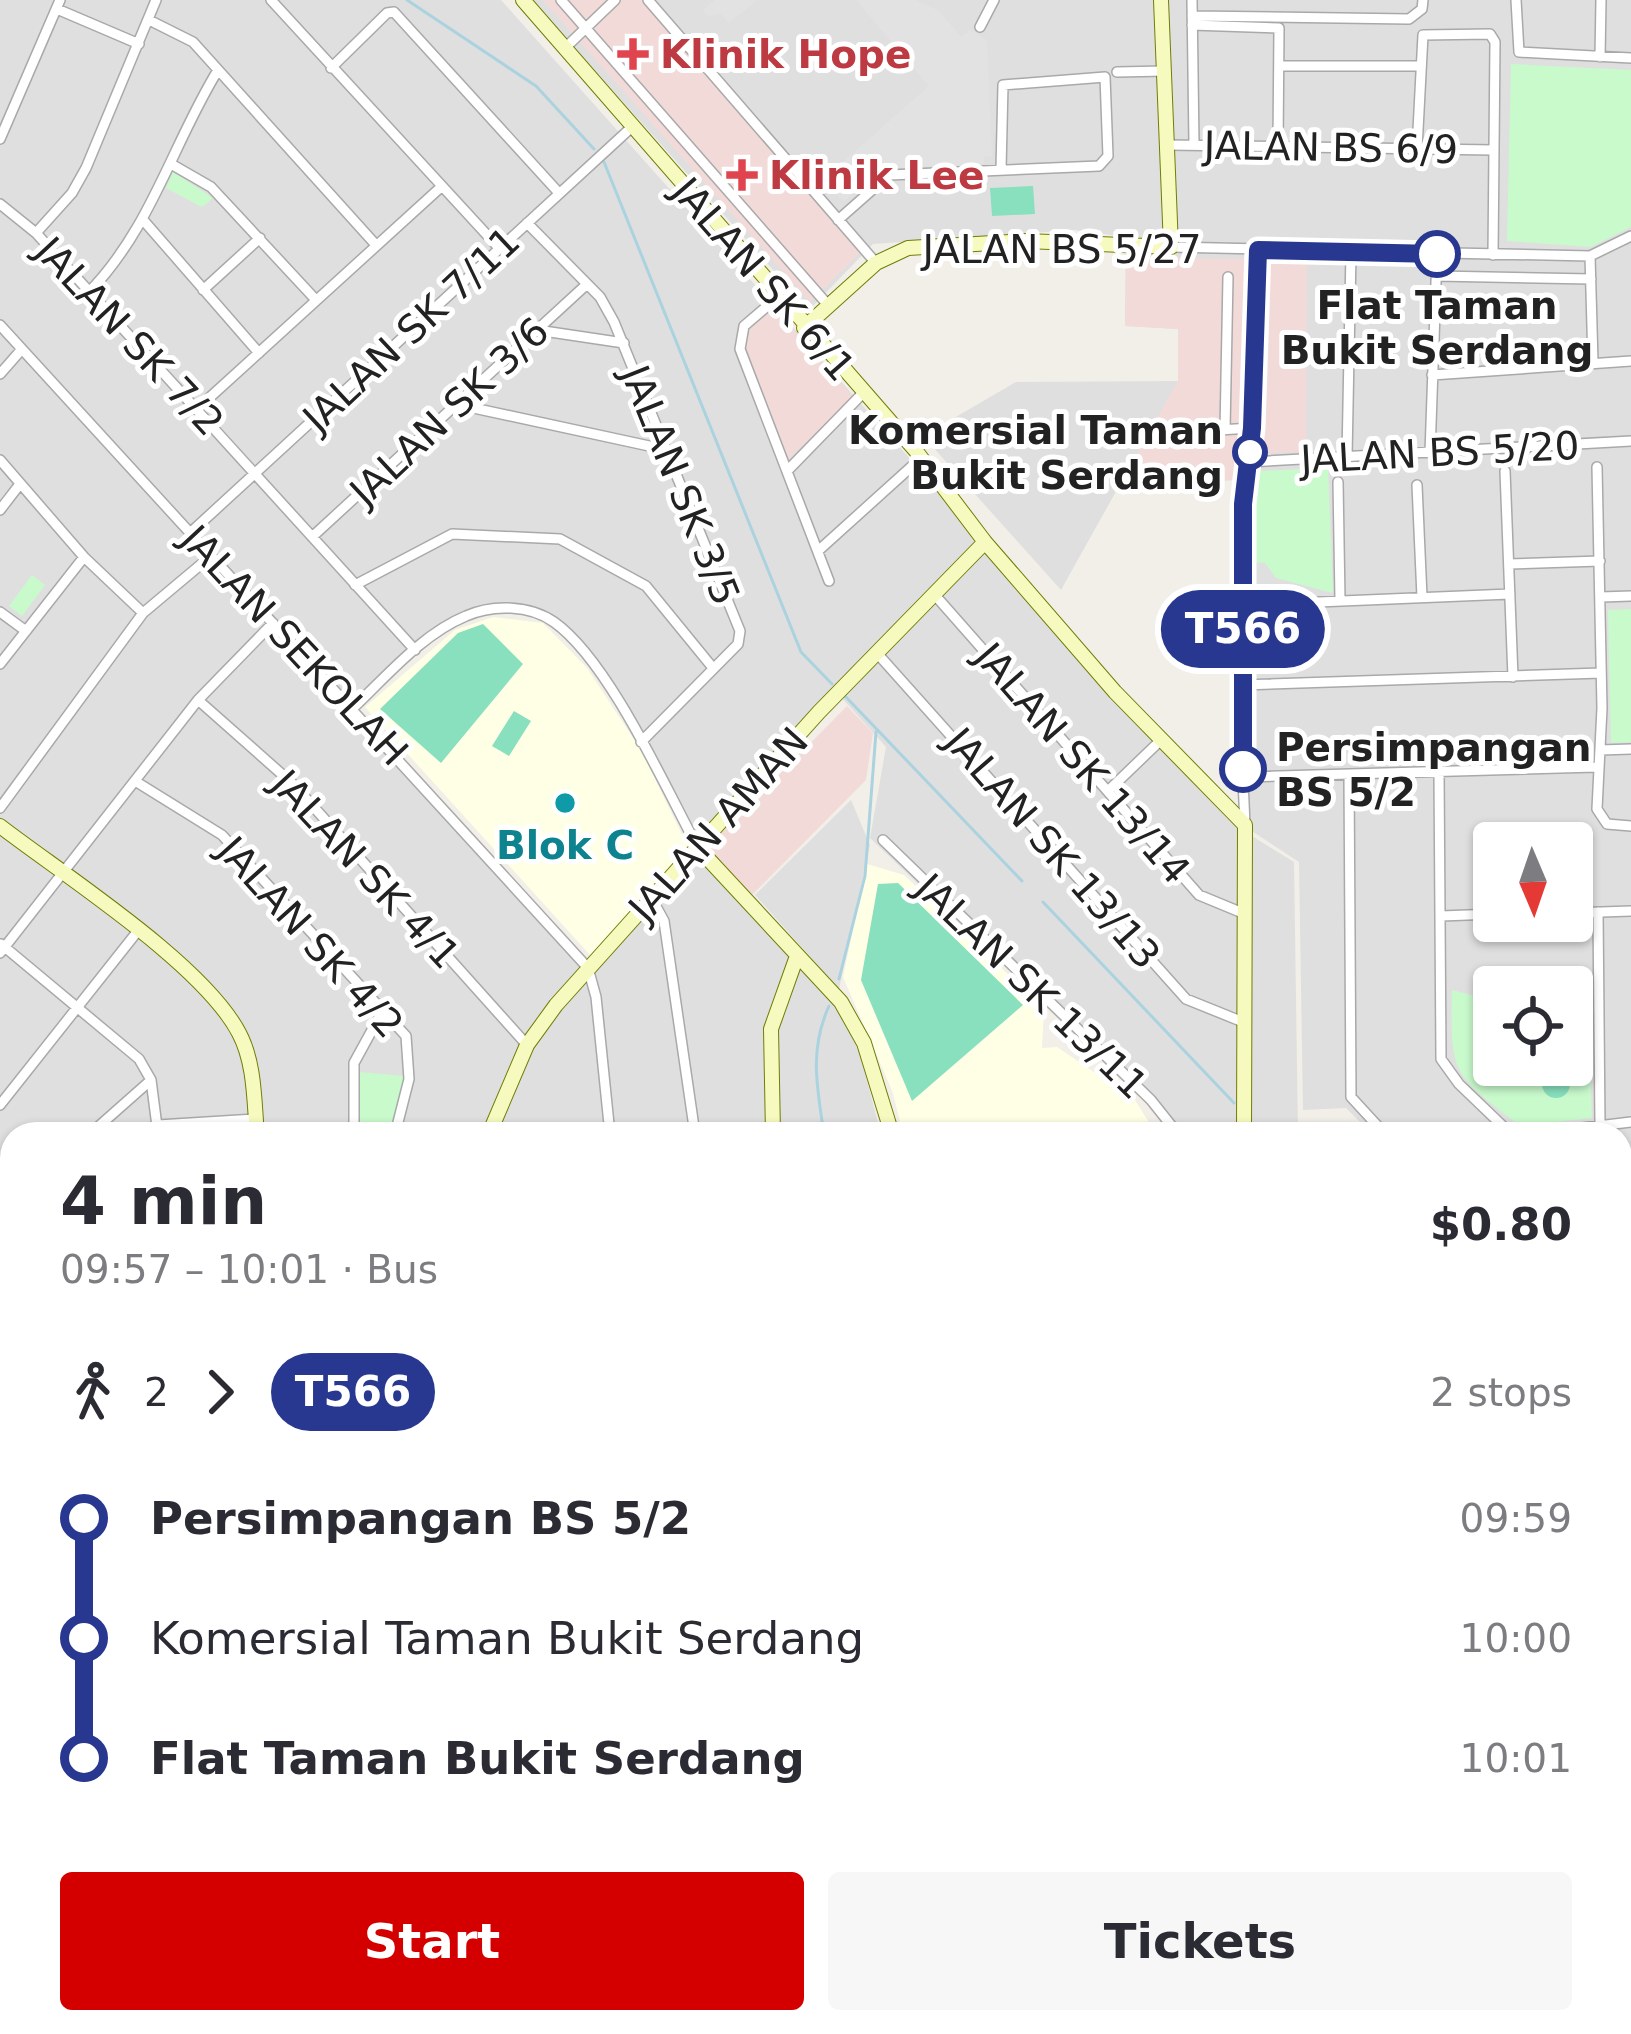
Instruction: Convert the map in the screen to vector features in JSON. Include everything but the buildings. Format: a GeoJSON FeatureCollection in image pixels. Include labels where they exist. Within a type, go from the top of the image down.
{"type":"FeatureCollection","features":[{"type":"Feature","properties":{"kind":"street"},"geometry":{"type":"LineString","coordinates":[[36,233],[79,180],[156,0]]}},
{"type":"Feature","properties":{"kind":"street"},"geometry":{"type":"LineString","coordinates":[[271,0],[499,248]]}},
{"type":"Feature","properties":{"kind":"street","name":"JALAN SK 6/1"},"geometry":{"type":"LineString","coordinates":[[523,0],[803,328],[921,458],[986,542],[1162,739],[1246,825]]}},
{"type":"Feature","properties":{"kind":"street"},"geometry":{"type":"LineString","coordinates":[[561,0],[828,305]]}},
{"type":"Feature","properties":{"kind":"street"},"geometry":{"type":"LineString","coordinates":[[571,11],[584,0]]}},
{"type":"Feature","properties":{"kind":"street"},"geometry":{"type":"LineString","coordinates":[[564,49],[615,0]]}},
{"type":"Feature","properties":{"kind":"street"},"geometry":{"type":"LineString","coordinates":[[648,0],[876,262]]}},
{"type":"Feature","properties":{"kind":"street"},"geometry":{"type":"LineString","coordinates":[[980,27],[994,0]]}},
{"type":"Feature","properties":{"kind":"street"},"geometry":{"type":"LineString","coordinates":[[1161,0],[1171,248]]}},
{"type":"Feature","properties":{"kind":"street"},"geometry":{"type":"LineString","coordinates":[[1192,0],[1194,145]]}},
{"type":"Feature","properties":{"kind":"street"},"geometry":{"type":"LineString","coordinates":[[1192,21],[1409,19],[1418,16],[1423,0]]}},
{"type":"Feature","properties":{"kind":"street"},"geometry":{"type":"LineString","coordinates":[[1516,0],[1519,52],[1631,58]]}},
{"type":"Feature","properties":{"kind":"street"},"geometry":{"type":"LineString","coordinates":[[1600,57],[1601,0]]}},
{"type":"Feature","properties":{"kind":"street"},"geometry":{"type":"LineString","coordinates":[[0,139],[58,4],[139,44]]}},
{"type":"Feature","properties":{"kind":"street"},"geometry":{"type":"LineString","coordinates":[[331,68],[387,13],[394,12],[560,193]]}},
{"type":"Feature","properties":{"kind":"street"},"geometry":{"type":"LineString","coordinates":[[149,20],[193,42],[376,245]]}},
{"type":"Feature","properties":{"kind":"street"},"geometry":{"type":"LineString","coordinates":[[1192,21],[1275,26],[1280,32],[1278,144]]}},
{"type":"Feature","properties":{"kind":"street"},"geometry":{"type":"LineString","coordinates":[[1417,149],[1423,35],[1493,38],[1493,255]]}},
{"type":"Feature","properties":{"kind":"street"},"geometry":{"type":"LineString","coordinates":[[1280,66],[1420,66]]}},
{"type":"Feature","properties":{"kind":"street"},"geometry":{"type":"LineString","coordinates":[[88,293],[116,264],[144,221],[218,70]]}},
{"type":"Feature","properties":{"kind":"street"},"geometry":{"type":"LineString","coordinates":[[1118,72],[1166,70]]}},
{"type":"Feature","properties":{"kind":"street"},"geometry":{"type":"LineString","coordinates":[[838,220],[889,175],[1099,166],[1108,156],[1105,77],[1003,85],[1001,170]]}},
{"type":"Feature","properties":{"kind":"street","name":"JALAN SK 7/11"},"geometry":{"type":"LineString","coordinates":[[190,533],[633,126]]}},
{"type":"Feature","properties":{"kind":"street","name":"JALAN BS 6/9"},"geometry":{"type":"LineString","coordinates":[[1169,145],[1493,150]]}},
{"type":"Feature","properties":{"kind":"street"},"geometry":{"type":"LineString","coordinates":[[171,164],[211,187],[316,300]]}},
{"type":"Feature","properties":{"kind":"street"},"geometry":{"type":"LineString","coordinates":[[197,409],[441,187]]}},
{"type":"Feature","properties":{"kind":"street","name":"JALAN SK 7/2"},"geometry":{"type":"LineString","coordinates":[[0,204],[36,233],[416,650]]}},
{"type":"Feature","properties":{"kind":"street"},"geometry":{"type":"LineString","coordinates":[[144,221],[259,353]]}},
{"type":"Feature","properties":{"kind":"street","name":"JALAN SK 3/5"},"geometry":{"type":"LineString","coordinates":[[527,223],[600,297],[624,343],[740,631],[738,644],[641,742]]}},
{"type":"Feature","properties":{"kind":"street","name":"JALAN BS 5/27"},"geometry":{"type":"LineString","coordinates":[[803,328],[876,262],[908,248],[1027,241],[1590,256],[1631,236]]}},
{"type":"Feature","properties":{"kind":"street"},"geometry":{"type":"LineString","coordinates":[[203,290],[260,238]]}},
{"type":"Feature","properties":{"kind":"street"},"geometry":{"type":"LineString","coordinates":[[1244,1122],[1244,491],[1252,428],[1258,250]]}},
{"type":"Feature","properties":{"kind":"street"},"geometry":{"type":"LineString","coordinates":[[1347,457],[1351,252]]}},
{"type":"Feature","properties":{"kind":"street"},"geometry":{"type":"LineString","coordinates":[[1430,453],[1437,254]]}},
{"type":"Feature","properties":{"kind":"street"},"geometry":{"type":"LineString","coordinates":[[1590,256],[1593,363]]}},
{"type":"Feature","properties":{"kind":"street"},"geometry":{"type":"LineString","coordinates":[[1437,275],[1591,279]]}},
{"type":"Feature","properties":{"kind":"street"},"geometry":{"type":"LineString","coordinates":[[1225,430],[1228,277]]}},
{"type":"Feature","properties":{"kind":"street","name":"JALAN SK 3/6"},"geometry":{"type":"LineString","coordinates":[[312,538],[586,285]]}},
{"type":"Feature","properties":{"kind":"street"},"geometry":{"type":"LineString","coordinates":[[778,297],[738,336],[830,580]]}},
{"type":"Feature","properties":{"kind":"street","name":"JALAN SEKOLAH"},"geometry":{"type":"LineString","coordinates":[[0,325],[588,968]]}},
{"type":"Feature","properties":{"kind":"street"},"geometry":{"type":"LineString","coordinates":[[537,330],[624,343]]}},
{"type":"Feature","properties":{"kind":"street"},"geometry":{"type":"LineString","coordinates":[[0,374],[22,349]]}},
{"type":"Feature","properties":{"kind":"street"},"geometry":{"type":"LineString","coordinates":[[1432,375],[1631,361]]}},
{"type":"Feature","properties":{"kind":"street"},"geometry":{"type":"LineString","coordinates":[[788,470],[863,393]]}},
{"type":"Feature","properties":{"kind":"street"},"geometry":{"type":"LineString","coordinates":[[455,404],[664,449]]}},
{"type":"Feature","properties":{"kind":"street"},"geometry":{"type":"LineString","coordinates":[[1152,434],[1252,428]]}},
{"type":"Feature","properties":{"kind":"street","name":"JALAN BS 5/20"},"geometry":{"type":"LineString","coordinates":[[1250,462],[1631,441]]}},
{"type":"Feature","properties":{"kind":"street"},"geometry":{"type":"LineString","coordinates":[[818,551],[921,458]]}},
{"type":"Feature","properties":{"kind":"street"},"geometry":{"type":"LineString","coordinates":[[0,460],[84,557],[143,613]]}},
{"type":"Feature","properties":{"kind":"street"},"geometry":{"type":"LineString","coordinates":[[1597,467],[1601,597],[1597,809],[1607,824],[1631,826]]}},
{"type":"Feature","properties":{"kind":"street"},"geometry":{"type":"LineString","coordinates":[[1505,472],[1513,676]]}},
{"type":"Feature","properties":{"kind":"street"},"geometry":{"type":"LineString","coordinates":[[1338,482],[1340,600]]}},
{"type":"Feature","properties":{"kind":"street"},"geometry":{"type":"LineString","coordinates":[[0,510],[20,484]]}},
{"type":"Feature","properties":{"kind":"street"},"geometry":{"type":"LineString","coordinates":[[1417,485],[1422,596]]}},
{"type":"Feature","properties":{"kind":"street"},"geometry":{"type":"LineString","coordinates":[[355,585],[452,534],[560,539],[646,586],[713,668]]}},
{"type":"Feature","properties":{"kind":"street","name":"JALAN AMAN"},"geometry":{"type":"LineString","coordinates":[[494,1122],[527,1045],[588,968],[877,652],[986,542]]}},
{"type":"Feature","properties":{"kind":"street"},"geometry":{"type":"LineString","coordinates":[[0,808],[143,613],[211,556]]}},
{"type":"Feature","properties":{"kind":"street"},"geometry":{"type":"LineString","coordinates":[[0,664],[84,557]]}},
{"type":"Feature","properties":{"kind":"street"},"geometry":{"type":"LineString","coordinates":[[1509,564],[1600,561]]}},
{"type":"Feature","properties":{"kind":"street","name":"JALAN SK 13/14"},"geometry":{"type":"LineString","coordinates":[[934,594],[1199,895],[1245,914]]}},
{"type":"Feature","properties":{"kind":"street"},"geometry":{"type":"LineString","coordinates":[[1243,605],[1510,594]]}},
{"type":"Feature","properties":{"kind":"street"},"geometry":{"type":"LineString","coordinates":[[1601,597],[1631,596]]}},
{"type":"Feature","properties":{"kind":"street"},"geometry":{"type":"LineString","coordinates":[[352,709],[452,622],[493,608],[524,609],[552,620],[574,641],[641,742],[698,848],[841,1003],[864,1043],[888,1122]]}},
{"type":"Feature","properties":{"kind":"street"},"geometry":{"type":"LineString","coordinates":[[0,612],[26,631]]}},
{"type":"Feature","properties":{"kind":"street"},"geometry":{"type":"LineString","coordinates":[[157,1122],[151,1079],[140,1059],[1,948],[64,875],[198,700],[273,623]]}},
{"type":"Feature","properties":{"kind":"street","name":"JALAN SK 13/13"},"geometry":{"type":"LineString","coordinates":[[877,652],[1186,999],[1243,1022]]}},
{"type":"Feature","properties":{"kind":"street"},"geometry":{"type":"LineString","coordinates":[[1242,685],[1601,674]]}},
{"type":"Feature","properties":{"kind":"street","name":"JALAN SK 4/1"},"geometry":{"type":"LineString","coordinates":[[198,700],[294,785],[527,1045]]}},
{"type":"Feature","properties":{"kind":"street"},"geometry":{"type":"LineString","coordinates":[[1110,789],[1162,739]]}},
{"type":"Feature","properties":{"kind":"street"},"geometry":{"type":"LineString","coordinates":[[1600,750],[1631,749]]}},
{"type":"Feature","properties":{"kind":"street"},"geometry":{"type":"LineString","coordinates":[[1243,777],[1596,767]]}},
{"type":"Feature","properties":{"kind":"street"},"geometry":{"type":"LineString","coordinates":[[1439,772],[1442,1059],[1459,1084],[1500,1122]]}},
{"type":"Feature","properties":{"kind":"street"},"geometry":{"type":"LineString","coordinates":[[1349,776],[1352,1097],[1374,1122]]}},
{"type":"Feature","properties":{"kind":"street","name":"JALAN SK 4/2"},"geometry":{"type":"LineString","coordinates":[[135,781],[222,835],[383,1010],[409,1044],[409,1078],[398,1122]]}},
{"type":"Feature","properties":{"kind":"street"},"geometry":{"type":"LineString","coordinates":[[0,826],[205,988],[239,1033],[248,1054],[256,1122]]}},
{"type":"Feature","properties":{"kind":"street","name":"JALAN SK 13/11"},"geometry":{"type":"LineString","coordinates":[[883,840],[1168,1122]]}},
{"type":"Feature","properties":{"kind":"street"},"geometry":{"type":"LineString","coordinates":[[652,899],[664,921],[692,1122]]}},
{"type":"Feature","properties":{"kind":"street"},"geometry":{"type":"LineString","coordinates":[[1593,912],[1631,911]]}},
{"type":"Feature","properties":{"kind":"street"},"geometry":{"type":"LineString","coordinates":[[1598,912],[1600,1122]]}},
{"type":"Feature","properties":{"kind":"street"},"geometry":{"type":"LineString","coordinates":[[1441,916],[1473,915]]}},
{"type":"Feature","properties":{"kind":"street"},"geometry":{"type":"LineString","coordinates":[[0,1105],[137,932]]}},
{"type":"Feature","properties":{"kind":"street"},"geometry":{"type":"LineString","coordinates":[[773,1122],[771,1029],[797,956]]}},
{"type":"Feature","properties":{"kind":"street"},"geometry":{"type":"LineString","coordinates":[[588,968],[596,997],[609,1122]]}},
{"type":"Feature","properties":{"kind":"street"},"geometry":{"type":"LineString","coordinates":[[354,1122],[354,1064],[383,1010]]}},
{"type":"Feature","properties":{"kind":"street"},"geometry":{"type":"LineString","coordinates":[[103,1122],[151,1079]]}},
{"type":"Feature","properties":{"kind":"shaded area"},"geometry":{"type":"Polygon","coordinates":[[[0,0],[501,0],[1239,828],[1294,862],[1298,1122],[1163,1122],[870,838],[886,747],[840,696],[699,844],[835,1003],[860,1054],[878,1122],[0,1122],[0,0]],[[527,606],[458,617],[351,706],[587,971],[698,844],[586,647],[556,619],[527,606]]]}},
{"type":"Feature","properties":{"kind":"shaded area"},"geometry":{"type":"Polygon","coordinates":[[[532,0],[1631,0],[1631,1122],[1360,1122],[1346,1108],[1303,1110],[1299,862],[1241,824],[1235,480],[1119,486],[1061,590],[923,436],[1016,382],[1178,381],[1178,329],[1125,326],[1126,237],[1074,230],[873,244],[809,310],[532,0]]]}},
{"type":"Feature","properties":{"kind":"shaded area"},"geometry":{"type":"Polygon","coordinates":[[[543,0],[644,0],[860,253],[810,302],[543,0]]]}},
{"type":"Feature","properties":{"kind":"shaded area"},"geometry":{"type":"Polygon","coordinates":[[[715,0],[757,0],[729,23],[721,14],[708,16],[703,10],[715,0]]]}},
{"type":"Feature","properties":{"kind":"shaded area"},"geometry":{"type":"Polygon","coordinates":[[[856,0],[916,0],[939,11],[961,37],[970,30],[987,40],[992,156],[984,157],[984,164],[882,169],[844,201],[838,196],[845,176],[837,167],[929,86],[856,0]]]}},
{"type":"Feature","properties":{"kind":"shaded area"},"geometry":{"type":"Polygon","coordinates":[[[1126,257],[1307,260],[1306,452],[1240,453],[1235,480],[1119,486],[1178,381],[1178,329],[1125,326],[1126,257]]]}},
{"type":"Feature","properties":{"kind":"shaded area"},"geometry":{"type":"Polygon","coordinates":[[[772,306],[854,398],[788,459],[742,339],[772,306]]]}},
{"type":"Feature","properties":{"kind":"shaded area"},"geometry":{"type":"Polygon","coordinates":[[[493,617],[543,623],[587,668],[641,750],[688,847],[591,956],[365,707],[455,630],[493,617]]]}},
{"type":"Feature","properties":{"kind":"shaded area"},"geometry":{"type":"Polygon","coordinates":[[[847,706],[873,733],[866,780],[750,897],[706,849],[847,706]]]}},
{"type":"Feature","properties":{"kind":"shaded area"},"geometry":{"type":"Polygon","coordinates":[[[851,800],[870,845],[839,989],[755,895],[851,800]]]}},
{"type":"Feature","properties":{"kind":"shaded area"},"geometry":{"type":"Polygon","coordinates":[[[867,864],[904,875],[1044,1009],[1042,1048],[1057,1047],[1135,1100],[1149,1122],[900,1122],[893,1093],[843,977],[867,864]]]}},
{"type":"Feature","properties":{"kind":"green space"},"geometry":{"type":"Polygon","coordinates":[[[1511,64],[1631,70],[1631,227],[1591,247],[1507,241],[1511,64]]]}},
{"type":"Feature","properties":{"kind":"green space"},"geometry":{"type":"Polygon","coordinates":[[[173,172],[213,198],[202,207],[166,188],[173,172]]]}},
{"type":"Feature","properties":{"kind":"green space"},"geometry":{"type":"Polygon","coordinates":[[[1033,186],[1035,214],[992,216],[990,188],[1033,186]]]}},
{"type":"Feature","properties":{"kind":"green space"},"geometry":{"type":"Polygon","coordinates":[[[1328,468],[1333,593],[1276,578],[1265,563],[1248,562],[1246,483],[1260,471],[1328,468]]]}},
{"type":"Feature","properties":{"kind":"green space"},"geometry":{"type":"Polygon","coordinates":[[[32,575],[45,585],[22,616],[9,606],[32,575]]]}},
{"type":"Feature","properties":{"kind":"green space"},"geometry":{"type":"Polygon","coordinates":[[[1631,609],[1631,742],[1611,743],[1608,610],[1631,609]]]}},
{"type":"Feature","properties":{"kind":"green space"},"geometry":{"type":"Polygon","coordinates":[[[483,624],[523,664],[441,763],[380,709],[458,633],[483,624]]]}},
{"type":"Feature","properties":{"kind":"green space"},"geometry":{"type":"Polygon","coordinates":[[[514,711],[531,721],[509,756],[492,746],[514,711]]]}},
{"type":"Feature","properties":{"kind":"green space"},"geometry":{"type":"Polygon","coordinates":[[[898,883],[1023,1005],[912,1101],[861,980],[878,884],[898,883]]]}},
{"type":"Feature","properties":{"kind":"green space"},"geometry":{"type":"Polygon","coordinates":[[[1452,990],[1473,996],[1473,1086],[1591,1086],[1592,1118],[1515,1122],[1469,1083],[1455,1057],[1452,990]]]}},
{"type":"Feature","properties":{"kind":"green space"},"geometry":{"type":"Polygon","coordinates":[[[359,1072],[404,1076],[394,1122],[360,1122],[359,1072]]]}},
{"type":"Feature","properties":{"kind":"green space"},"geometry":{"type":"Polygon","coordinates":[[[1570,1086],[1566,1094],[1556,1098],[1543,1089],[1570,1086]]]}},
{"type":"Feature","properties":{"kind":"waterway"},"geometry":{"type":"LineString","coordinates":[[407,0],[536,86],[594,149]]}},
{"type":"Feature","properties":{"kind":"waterway"},"geometry":{"type":"LineString","coordinates":[[604,162],[801,652],[832,684]]}},
{"type":"Feature","properties":{"kind":"waterway"},"geometry":{"type":"LineString","coordinates":[[845,696],[1022,881]]}},
{"type":"Feature","properties":{"kind":"waterway"},"geometry":{"type":"LineString","coordinates":[[839,979],[865,876],[876,732]]}},
{"type":"Feature","properties":{"kind":"waterway"},"geometry":{"type":"LineString","coordinates":[[1043,902],[1234,1103]]}},
{"type":"Feature","properties":{"kind":"waterway"},"geometry":{"type":"LineString","coordinates":[[822,1122],[817,1053],[829,1006]]}},
{"type":"Feature","properties":{"kind":"bus line","name":"T566"},"geometry":{"type":"LineString","coordinates":[[1243,769],[1243,504],[1250,462],[1258,250],[1437,254]]}},
{"type":"Feature","properties":{"kind":"place","name":"Klinik Hope"},"geometry":{"type":"Point","coordinates":[633,54]}},
{"type":"Feature","properties":{"kind":"place","name":"Klinik Lee"},"geometry":{"type":"Point","coordinates":[742,175]}},
{"type":"Feature","properties":{"kind":"place","name":"Flat Taman Bukit Serdang"},"geometry":{"type":"Point","coordinates":[1437,254]}},
{"type":"Feature","properties":{"kind":"place","name":"Komersial Taman Bukit Serdang"},"geometry":{"type":"Point","coordinates":[1250,452]}},
{"type":"Feature","properties":{"kind":"place","name":"Persimpangan BS 5/2"},"geometry":{"type":"Point","coordinates":[1243,769]}},
{"type":"Feature","properties":{"kind":"place","name":"Blok C"},"geometry":{"type":"Point","coordinates":[565,803]}}]}
